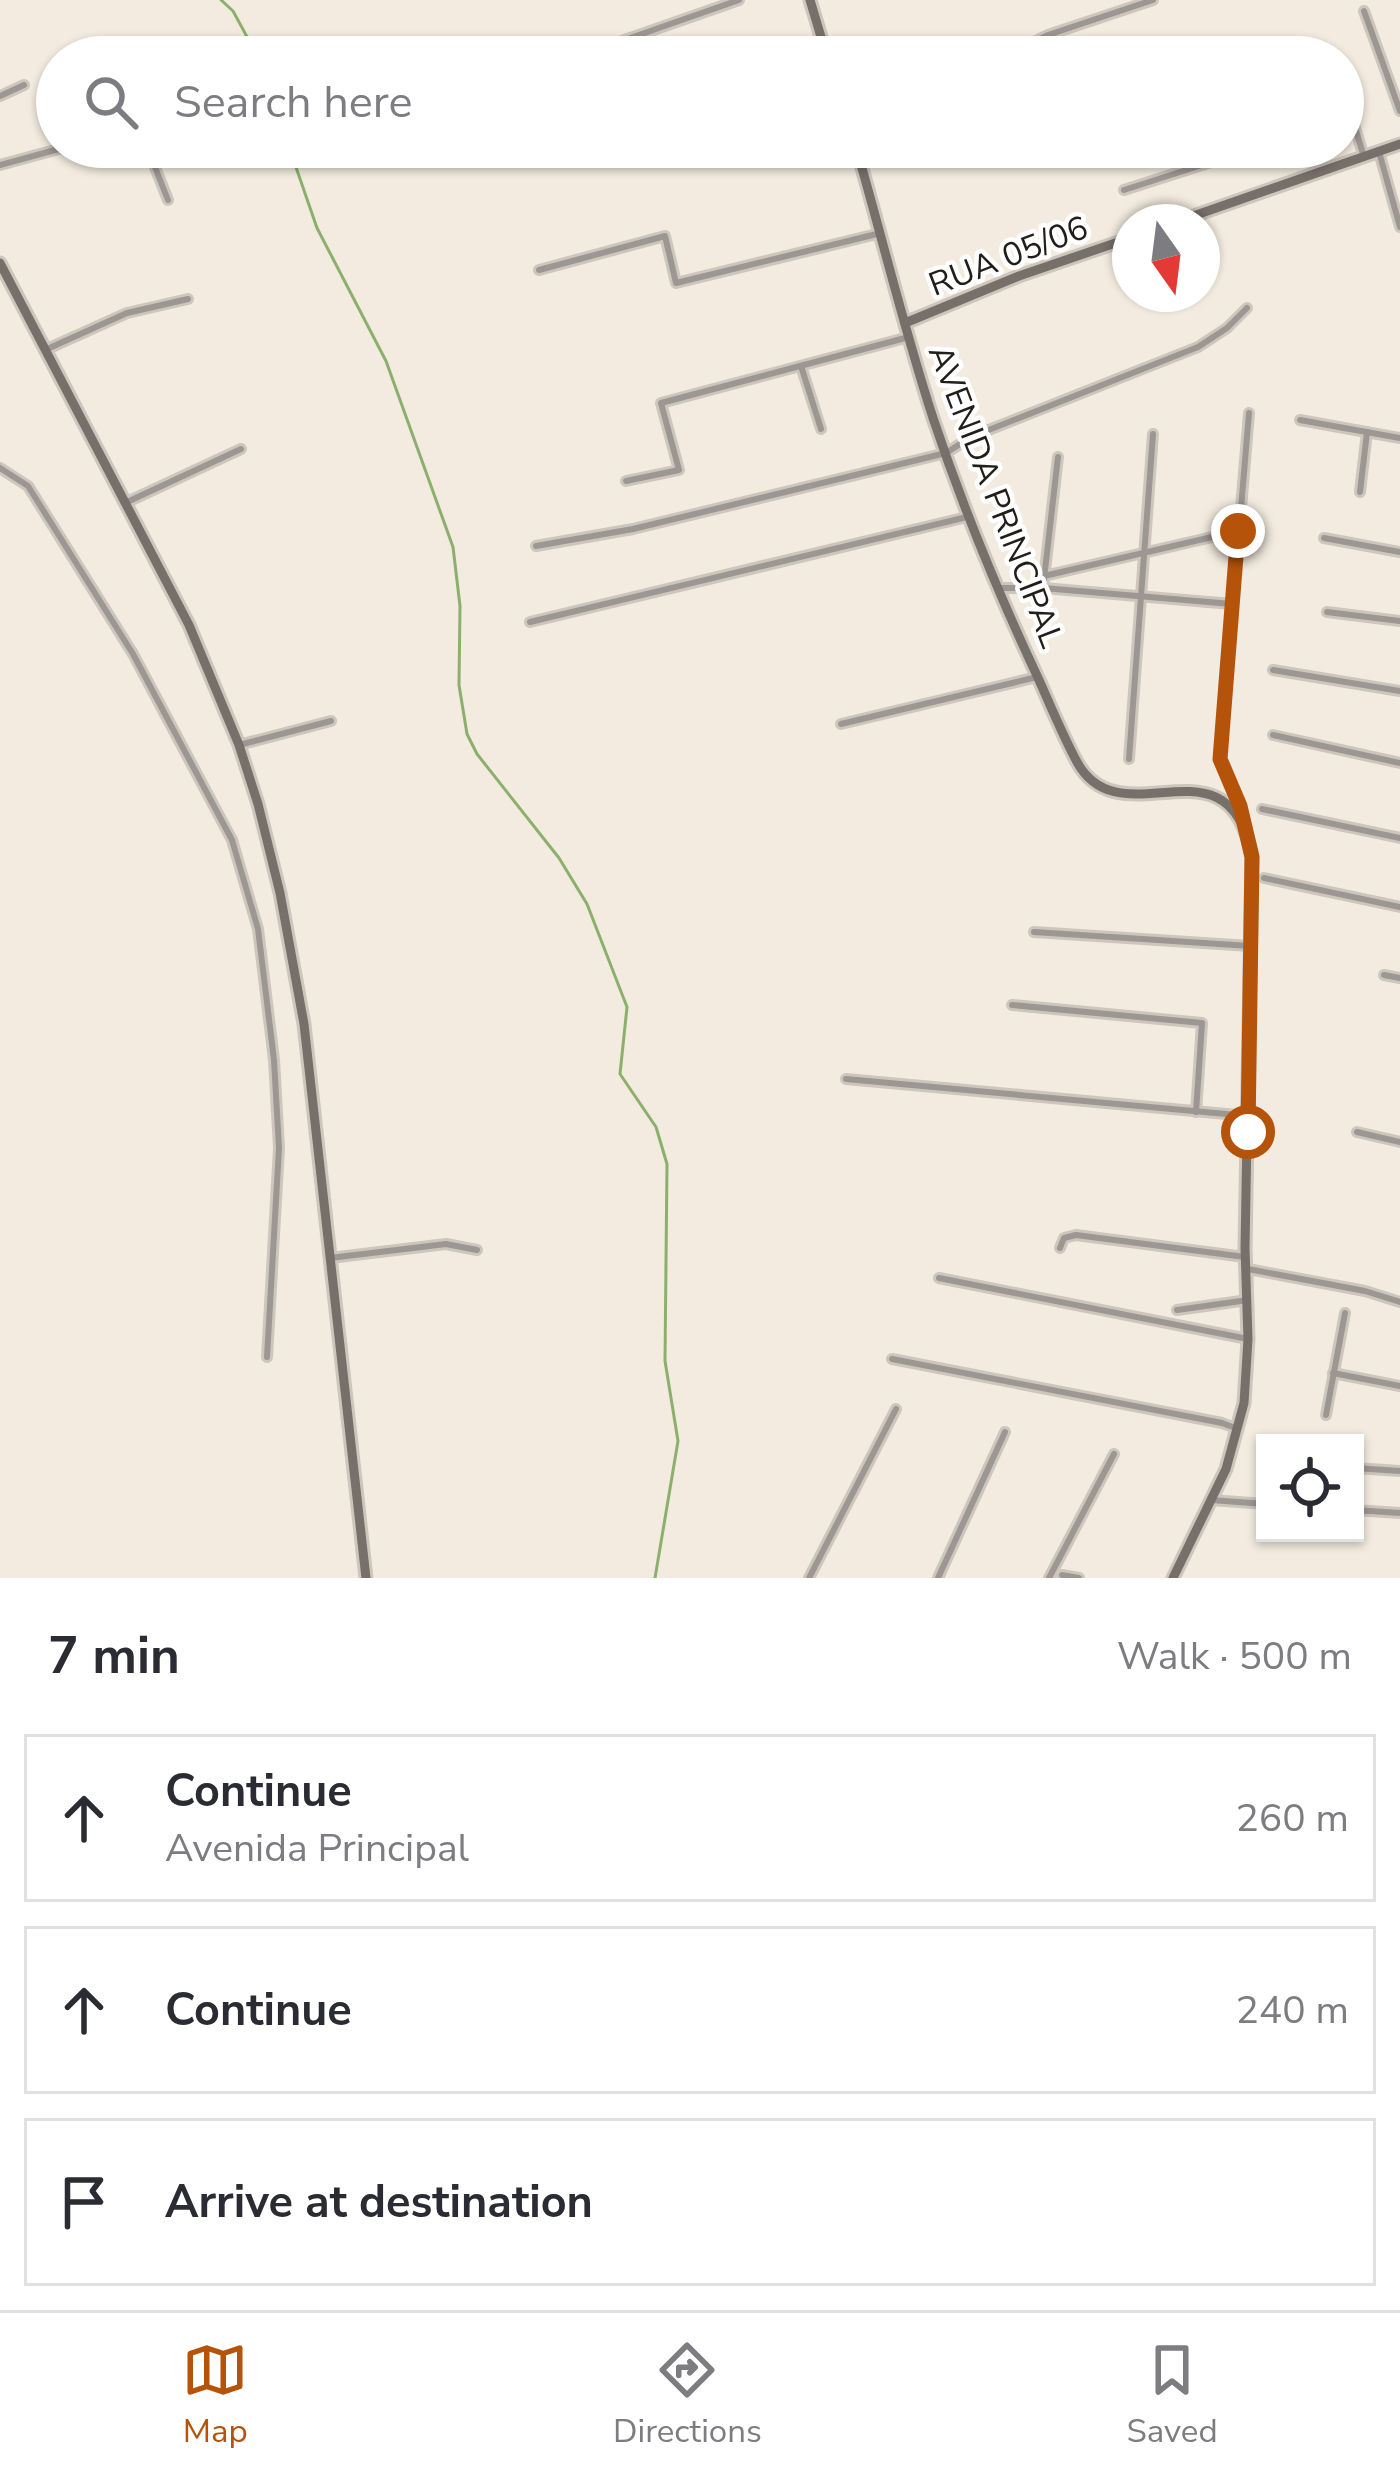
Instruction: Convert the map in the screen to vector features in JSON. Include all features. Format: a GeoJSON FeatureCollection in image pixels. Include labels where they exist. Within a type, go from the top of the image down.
{"type":"FeatureCollection","features":[{"type":"Feature","properties":{"kind":"street"},"geometry":{"type":"LineString","coordinates":[[636,36],[739,0]]}},
{"type":"Feature","properties":{"kind":"street"},"geometry":{"type":"LineString","coordinates":[[811,0],[821,36]]}},
{"type":"Feature","properties":{"kind":"street"},"geometry":{"type":"LineString","coordinates":[[1046,36],[1153,0]]}},
{"type":"Feature","properties":{"kind":"street"},"geometry":{"type":"LineString","coordinates":[[1364,11],[1400,112]]}},
{"type":"Feature","properties":{"kind":"street"},"geometry":{"type":"LineString","coordinates":[[0,96],[24,85]]}},
{"type":"Feature","properties":{"kind":"street"},"geometry":{"type":"LineString","coordinates":[[1364,157],[1400,145]]}},
{"type":"Feature","properties":{"kind":"street"},"geometry":{"type":"LineString","coordinates":[[1379,152],[1400,227]]}},
{"type":"Feature","properties":{"kind":"street"},"geometry":{"type":"LineString","coordinates":[[0,165],[36,155]]}},
{"type":"Feature","properties":{"kind":"street"},"geometry":{"type":"LineString","coordinates":[[155,168],[168,200]]}},
{"type":"Feature","properties":{"kind":"street","name":"AVENIDA PRINCIPAL"},"geometry":{"type":"LineString","coordinates":[[862,168],[946,453],[996,589],[1078,764],[1100,788],[1131,795],[1201,791],[1221,799],[1240,817]]}},
{"type":"Feature","properties":{"kind":"street"},"geometry":{"type":"LineString","coordinates":[[1124,190],[1193,168]]}},
{"type":"Feature","properties":{"kind":"street"},"geometry":{"type":"LineString","coordinates":[[1220,207],[1332,168]]}},
{"type":"Feature","properties":{"kind":"street"},"geometry":{"type":"LineString","coordinates":[[539,270],[665,236],[676,284],[881,233]]}},
{"type":"Feature","properties":{"kind":"street","name":"RUA 05/06"},"geometry":{"type":"LineString","coordinates":[[905,323],[1112,244]]}},
{"type":"Feature","properties":{"kind":"street"},"geometry":{"type":"LineString","coordinates":[[0,263],[189,625],[239,746],[280,892],[304,1024],[366,1578]]}},
{"type":"Feature","properties":{"kind":"street"},"geometry":{"type":"LineString","coordinates":[[45,350],[112,319],[188,299]]}},
{"type":"Feature","properties":{"kind":"street"},"geometry":{"type":"LineString","coordinates":[[536,546],[633,529],[946,453],[971,437],[1198,347],[1247,308]]}},
{"type":"Feature","properties":{"kind":"street"},"geometry":{"type":"LineString","coordinates":[[626,481],[680,470],[661,404],[909,337]]}},
{"type":"Feature","properties":{"kind":"street"},"geometry":{"type":"LineString","coordinates":[[801,366],[821,429]]}},
{"type":"Feature","properties":{"kind":"street"},"geometry":{"type":"LineString","coordinates":[[1173,1578],[1226,1469],[1238,1429],[1248,1339],[1252,857],[1240,806],[1220,759],[1249,412]]}},
{"type":"Feature","properties":{"kind":"street"},"geometry":{"type":"LineString","coordinates":[[1300,421],[1400,438]]}},
{"type":"Feature","properties":{"kind":"street"},"geometry":{"type":"LineString","coordinates":[[1360,493],[1367,432]]}},
{"type":"Feature","properties":{"kind":"street"},"geometry":{"type":"LineString","coordinates":[[1129,759],[1154,434]]}},
{"type":"Feature","properties":{"kind":"street"},"geometry":{"type":"LineString","coordinates":[[125,503],[241,449]]}},
{"type":"Feature","properties":{"kind":"street"},"geometry":{"type":"LineString","coordinates":[[1043,588],[1058,457]]}},
{"type":"Feature","properties":{"kind":"street"},"geometry":{"type":"LineString","coordinates":[[0,468],[28,486],[133,654],[232,840],[258,929],[274,1060],[279,1148],[267,1357]]}},
{"type":"Feature","properties":{"kind":"street"},"geometry":{"type":"LineString","coordinates":[[530,622],[970,516]]}},
{"type":"Feature","properties":{"kind":"street"},"geometry":{"type":"LineString","coordinates":[[1044,576],[1238,531]]}},
{"type":"Feature","properties":{"kind":"street"},"geometry":{"type":"LineString","coordinates":[[1324,538],[1400,552]]}},
{"type":"Feature","properties":{"kind":"street"},"geometry":{"type":"LineString","coordinates":[[996,589],[1043,588],[1232,604]]}},
{"type":"Feature","properties":{"kind":"street"},"geometry":{"type":"LineString","coordinates":[[1327,612],[1400,622]]}},
{"type":"Feature","properties":{"kind":"street"},"geometry":{"type":"LineString","coordinates":[[1273,670],[1400,691]]}},
{"type":"Feature","properties":{"kind":"street"},"geometry":{"type":"LineString","coordinates":[[841,724],[1037,677]]}},
{"type":"Feature","properties":{"kind":"street"},"geometry":{"type":"LineString","coordinates":[[239,746],[331,722]]}},
{"type":"Feature","properties":{"kind":"street"},"geometry":{"type":"LineString","coordinates":[[1273,735],[1400,763]]}},
{"type":"Feature","properties":{"kind":"street"},"geometry":{"type":"LineString","coordinates":[[1262,809],[1400,838]]}},
{"type":"Feature","properties":{"kind":"street"},"geometry":{"type":"LineString","coordinates":[[1264,878],[1400,907]]}},
{"type":"Feature","properties":{"kind":"street"},"geometry":{"type":"LineString","coordinates":[[1034,932],[1250,946]]}},
{"type":"Feature","properties":{"kind":"street"},"geometry":{"type":"LineString","coordinates":[[1384,975],[1400,978]]}},
{"type":"Feature","properties":{"kind":"street"},"geometry":{"type":"LineString","coordinates":[[1012,1005],[1202,1023],[1196,1112]]}},
{"type":"Feature","properties":{"kind":"street"},"geometry":{"type":"LineString","coordinates":[[846,1079],[1248,1116]]}},
{"type":"Feature","properties":{"kind":"street"},"geometry":{"type":"LineString","coordinates":[[1357,1132],[1400,1142]]}},
{"type":"Feature","properties":{"kind":"street"},"geometry":{"type":"LineString","coordinates":[[1060,1249],[1064,1238],[1076,1235],[1247,1263],[1400,1302]]}},
{"type":"Feature","properties":{"kind":"street"},"geometry":{"type":"LineString","coordinates":[[330,1258],[446,1244],[477,1250]]}},
{"type":"Feature","properties":{"kind":"street"},"geometry":{"type":"LineString","coordinates":[[939,1278],[1248,1339]]}},
{"type":"Feature","properties":{"kind":"street"},"geometry":{"type":"LineString","coordinates":[[1178,1310],[1248,1300]]}},
{"type":"Feature","properties":{"kind":"street"},"geometry":{"type":"LineString","coordinates":[[1326,1415],[1345,1313]]}},
{"type":"Feature","properties":{"kind":"street"},"geometry":{"type":"LineString","coordinates":[[892,1359],[1238,1429]]}},
{"type":"Feature","properties":{"kind":"street"},"geometry":{"type":"LineString","coordinates":[[1331,1373],[1400,1386]]}},
{"type":"Feature","properties":{"kind":"street"},"geometry":{"type":"LineString","coordinates":[[809,1578],[896,1409]]}},
{"type":"Feature","properties":{"kind":"street"},"geometry":{"type":"LineString","coordinates":[[938,1578],[1005,1432]]}},
{"type":"Feature","properties":{"kind":"street"},"geometry":{"type":"LineString","coordinates":[[1049,1578],[1114,1454]]}},
{"type":"Feature","properties":{"kind":"street"},"geometry":{"type":"LineString","coordinates":[[1364,1469],[1400,1471]]}},
{"type":"Feature","properties":{"kind":"street"},"geometry":{"type":"LineString","coordinates":[[1210,1500],[1256,1503]]}},
{"type":"Feature","properties":{"kind":"street"},"geometry":{"type":"LineString","coordinates":[[1364,1511],[1400,1513]]}},
{"type":"Feature","properties":{"kind":"street"},"geometry":{"type":"LineString","coordinates":[[1062,1575],[1079,1578]]}},
{"type":"Feature","properties":{"kind":"waterway"},"geometry":{"type":"LineString","coordinates":[[221,0],[247,36]]}},
{"type":"Feature","properties":{"kind":"waterway"},"geometry":{"type":"LineString","coordinates":[[296,168],[317,228],[386,361],[453,547],[460,606],[459,685],[467,734],[477,754],[559,858],[587,904],[627,1007],[620,1074],[656,1127],[667,1164],[665,1361],[678,1441],[655,1578]]}},
{"type":"Feature","properties":{"kind":"route"},"geometry":{"type":"LineString","coordinates":[[1238,531],[1220,759],[1240,806],[1252,857],[1248,1132]]}}]}
